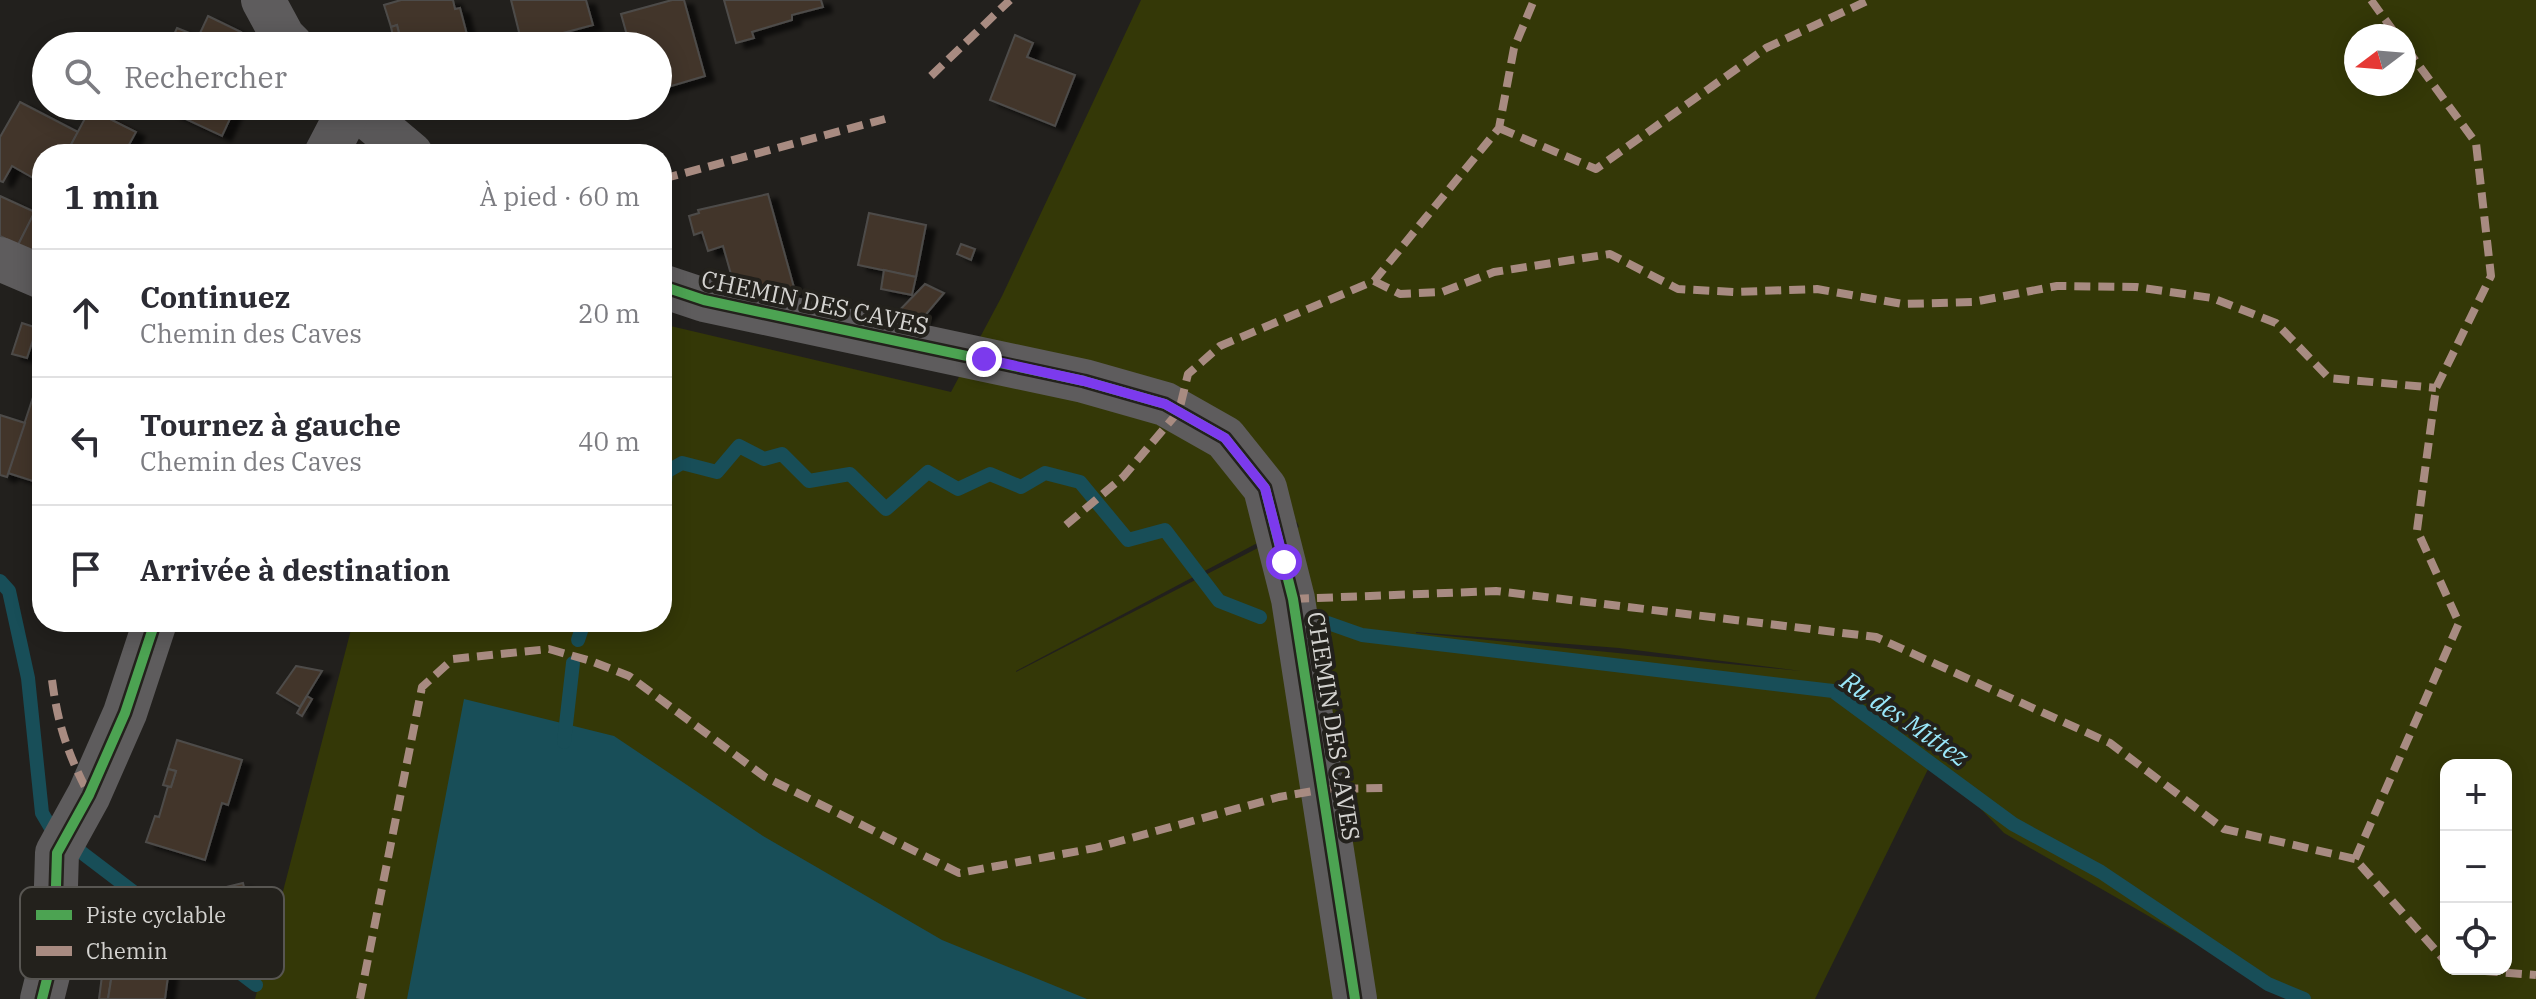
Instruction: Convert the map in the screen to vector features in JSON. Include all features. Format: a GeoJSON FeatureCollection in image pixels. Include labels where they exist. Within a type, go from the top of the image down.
{"type":"FeatureCollection","features":[{"type":"Feature","properties":{"kind":"street"},"geometry":{"type":"LineString","coordinates":[[263,0],[280,32]]}},
{"type":"Feature","properties":{"kind":"street"},"geometry":{"type":"LineString","coordinates":[[331,144],[344,120]]}},
{"type":"Feature","properties":{"kind":"street"},"geometry":{"type":"LineString","coordinates":[[369,120],[399,144]]}},
{"type":"Feature","properties":{"kind":"street"},"geometry":{"type":"LineString","coordinates":[[0,259],[32,273]]}},
{"type":"Feature","properties":{"kind":"street","name":"CHEMIN DES CAVES"},"geometry":{"type":"LineString","coordinates":[[672,289],[704,300],[1084,381],[1165,404],[1225,438],[1265,488],[1293,599],[1355,999]]}},
{"type":"Feature","properties":{"kind":"street"},"geometry":{"type":"LineString","coordinates":[[59,887],[62,842],[89,795],[125,713],[152,632]]}},
{"type":"Feature","properties":{"kind":"street"},"geometry":{"type":"LineString","coordinates":[[42,999],[47,979]]}},
{"type":"Feature","properties":{"kind":"green space"},"geometry":{"type":"Polygon","coordinates":[[[1141,0],[2536,0],[2536,999],[2293,999],[2004,833],[1933,759],[1815,999],[255,999],[260,979],[284,979],[284,887],[350,632],[672,632],[672,326],[951,392],[1002,296],[1141,0]],[[1297,522],[1016,672],[1299,527],[1297,522]],[[1416,632],[1801,671],[1619,648],[1416,632]]]}},
{"type":"Feature","properties":{"kind":"water"},"geometry":{"type":"Polygon","coordinates":[[[464,699],[614,736],[763,836],[942,940],[1087,999],[407,999],[464,699]]]}},
{"type":"Feature","properties":{"kind":"building"},"geometry":{"type":"Polygon","coordinates":[[[401,0],[453,0],[455,9],[460,8],[466,32],[399,32],[397,25],[391,27],[384,5],[401,0]]]}},
{"type":"Feature","properties":{"kind":"building"},"geometry":{"type":"Polygon","coordinates":[[[511,0],[586,0],[593,25],[567,32],[519,32],[511,0]]]}},
{"type":"Feature","properties":{"kind":"building"},"geometry":{"type":"Polygon","coordinates":[[[672,0],[684,0],[705,76],[672,86],[672,32],[626,32],[621,14],[672,0]]]}},
{"type":"Feature","properties":{"kind":"building"},"geometry":{"type":"Polygon","coordinates":[[[724,0],[821,0],[823,7],[792,15],[792,20],[752,32],[754,38],[736,43],[724,0]]]}},
{"type":"Feature","properties":{"kind":"building"},"geometry":{"type":"Polygon","coordinates":[[[208,16],[241,32],[201,32],[208,16]]]}},
{"type":"Feature","properties":{"kind":"building"},"geometry":{"type":"Polygon","coordinates":[[[1015,35],[1033,43],[1027,57],[1075,75],[1055,126],[990,100],[1015,35]]]}},
{"type":"Feature","properties":{"kind":"building"},"geometry":{"type":"Polygon","coordinates":[[[20,102],[32,108],[32,120],[55,120],[78,132],[71,144],[32,144],[32,177],[12,166],[3,182],[0,181],[0,137],[20,102]]]}},
{"type":"Feature","properties":{"kind":"building"},"geometry":{"type":"Polygon","coordinates":[[[84,120],[112,120],[136,132],[129,144],[71,144],[84,120]]]}},
{"type":"Feature","properties":{"kind":"building"},"geometry":{"type":"Polygon","coordinates":[[[188,120],[229,120],[222,136],[188,120]]]}},
{"type":"Feature","properties":{"kind":"building"},"geometry":{"type":"Polygon","coordinates":[[[768,194],[795,291],[767,292],[734,285],[723,246],[708,251],[702,232],[694,235],[689,216],[699,213],[698,210],[768,194]]]}},
{"type":"Feature","properties":{"kind":"building"},"geometry":{"type":"Polygon","coordinates":[[[0,196],[32,211],[32,218],[18,245],[0,236],[0,196]]]}},
{"type":"Feature","properties":{"kind":"building"},"geometry":{"type":"Polygon","coordinates":[[[869,213],[926,225],[916,277],[858,265],[869,213]]]}},
{"type":"Feature","properties":{"kind":"building"},"geometry":{"type":"Polygon","coordinates":[[[32,217],[32,251],[18,245],[32,217]]]}},
{"type":"Feature","properties":{"kind":"building"},"geometry":{"type":"Polygon","coordinates":[[[961,244],[975,249],[971,260],[957,254],[961,244]]]}},
{"type":"Feature","properties":{"kind":"building"},"geometry":{"type":"Polygon","coordinates":[[[884,270],[916,277],[912,295],[881,289],[884,270]]]}},
{"type":"Feature","properties":{"kind":"building"},"geometry":{"type":"Polygon","coordinates":[[[925,284],[944,293],[918,324],[892,318],[925,284]]]}},
{"type":"Feature","properties":{"kind":"building"},"geometry":{"type":"Polygon","coordinates":[[[22,323],[32,326],[32,343],[27,358],[12,354],[22,323]]]}},
{"type":"Feature","properties":{"kind":"building"},"geometry":{"type":"Polygon","coordinates":[[[32,400],[32,481],[8,473],[32,400]]]}},
{"type":"Feature","properties":{"kind":"building"},"geometry":{"type":"Polygon","coordinates":[[[0,415],[25,423],[7,477],[0,475],[0,415]]]}},
{"type":"Feature","properties":{"kind":"building"},"geometry":{"type":"Polygon","coordinates":[[[296,666],[322,671],[300,707],[277,693],[296,666]]]}},
{"type":"Feature","properties":{"kind":"building"},"geometry":{"type":"Polygon","coordinates":[[[307,696],[312,699],[302,716],[297,713],[307,696]]]}},
{"type":"Feature","properties":{"kind":"building"},"geometry":{"type":"Polygon","coordinates":[[[177,740],[242,760],[228,805],[222,803],[205,860],[146,842],[176,771],[168,769],[177,740]]]}},
{"type":"Feature","properties":{"kind":"building"},"geometry":{"type":"Polygon","coordinates":[[[168,769],[176,771],[171,787],[163,785],[168,769]]]}},
{"type":"Feature","properties":{"kind":"building"},"geometry":{"type":"Polygon","coordinates":[[[102,979],[111,979],[108,999],[99,999],[102,979]]]}},
{"type":"Feature","properties":{"kind":"building"},"geometry":{"type":"Polygon","coordinates":[[[111,979],[168,979],[165,999],[108,999],[111,979]]]}},
{"type":"Feature","properties":{"kind":"waterway","name":"Ru des Mittez"},"geometry":{"type":"LineString","coordinates":[[672,469],[682,463],[717,472],[739,446],[764,459],[782,454],[809,481],[850,474],[886,509],[928,472],[958,489],[990,474],[1021,487],[1045,473],[1080,482],[1128,540],[1165,530],[1219,601],[1260,617]]}},
{"type":"Feature","properties":{"kind":"waterway"},"geometry":{"type":"LineString","coordinates":[[0,581],[9,591],[28,678],[42,813],[52,830],[127,887]]}},
{"type":"Feature","properties":{"kind":"waterway","name":"Ru des Mittez"},"geometry":{"type":"LineString","coordinates":[[1328,623],[1362,635],[1833,691],[2013,824],[2101,872],[2268,984],[2304,999]]}},
{"type":"Feature","properties":{"kind":"waterway","name":"Ru des Mittez"},"geometry":{"type":"LineString","coordinates":[[578,640],[581,632]]}},
{"type":"Feature","properties":{"kind":"waterway","name":"Ru des Mittez"},"geometry":{"type":"LineString","coordinates":[[564,742],[573,663]]}},
{"type":"Feature","properties":{"kind":"waterway"},"geometry":{"type":"LineString","coordinates":[[248,979],[256,985]]}},
{"type":"Feature","properties":{"kind":"marked path"},"geometry":{"type":"LineString","coordinates":[[931,76],[1010,0]]}},
{"type":"Feature","properties":{"kind":"marked path"},"geometry":{"type":"LineString","coordinates":[[1066,525],[1123,477],[1179,411],[1188,374],[1220,346],[1374,281],[1499,128],[1514,48],[1534,0]]}},
{"type":"Feature","properties":{"kind":"marked path"},"geometry":{"type":"LineString","coordinates":[[1499,128],[1596,169],[1766,48],[1869,0]]}},
{"type":"Feature","properties":{"kind":"marked path"},"geometry":{"type":"LineString","coordinates":[[2371,0],[2388,24]]}},
{"type":"Feature","properties":{"kind":"marked path"},"geometry":{"type":"LineString","coordinates":[[2355,859],[2459,623],[2417,530],[2436,388],[2491,276],[2476,143],[2416,61]]}},
{"type":"Feature","properties":{"kind":"marked path"},"geometry":{"type":"LineString","coordinates":[[672,176],[885,119]]}},
{"type":"Feature","properties":{"kind":"marked path"},"geometry":{"type":"LineString","coordinates":[[1374,281],[1400,294],[1442,292],[1494,272],[1610,254],[1678,289],[1734,292],[1817,289],[1903,304],[1973,302],[2057,286],[2136,287],[2212,298],[2276,323],[2329,378],[2436,388]]}},
{"type":"Feature","properties":{"kind":"marked path"},"geometry":{"type":"LineString","coordinates":[[1293,599],[1496,591],[1876,637],[2110,743],[2224,829],[2355,859],[2440,955]]}},
{"type":"Feature","properties":{"kind":"marked path"},"geometry":{"type":"LineString","coordinates":[[360,999],[422,687],[453,659],[549,649],[629,676],[765,777],[959,873],[1095,848],[1279,797],[1325,789],[1383,788]]}},
{"type":"Feature","properties":{"kind":"marked path"},"geometry":{"type":"LineString","coordinates":[[52,680],[65,739],[89,795]]}},
{"type":"Feature","properties":{"kind":"marked path"},"geometry":{"type":"LineString","coordinates":[[2512,973],[2536,975]]}},
{"type":"Feature","properties":{"kind":"cycle path"},"geometry":{"type":"LineString","coordinates":[[672,289],[704,300],[1084,381],[1165,404],[1225,438],[1265,488],[1293,599],[1355,999]]}},
{"type":"Feature","properties":{"kind":"cycle path"},"geometry":{"type":"LineString","coordinates":[[56,887],[57,853],[89,795],[125,713],[152,632]]}},
{"type":"Feature","properties":{"kind":"cycle path"},"geometry":{"type":"LineString","coordinates":[[42,999],[47,979]]}},
{"type":"Feature","properties":{"kind":"route"},"geometry":{"type":"LineString","coordinates":[[984,359],[1084,381],[1165,404],[1225,438],[1265,488],[1284,562]]}}]}
